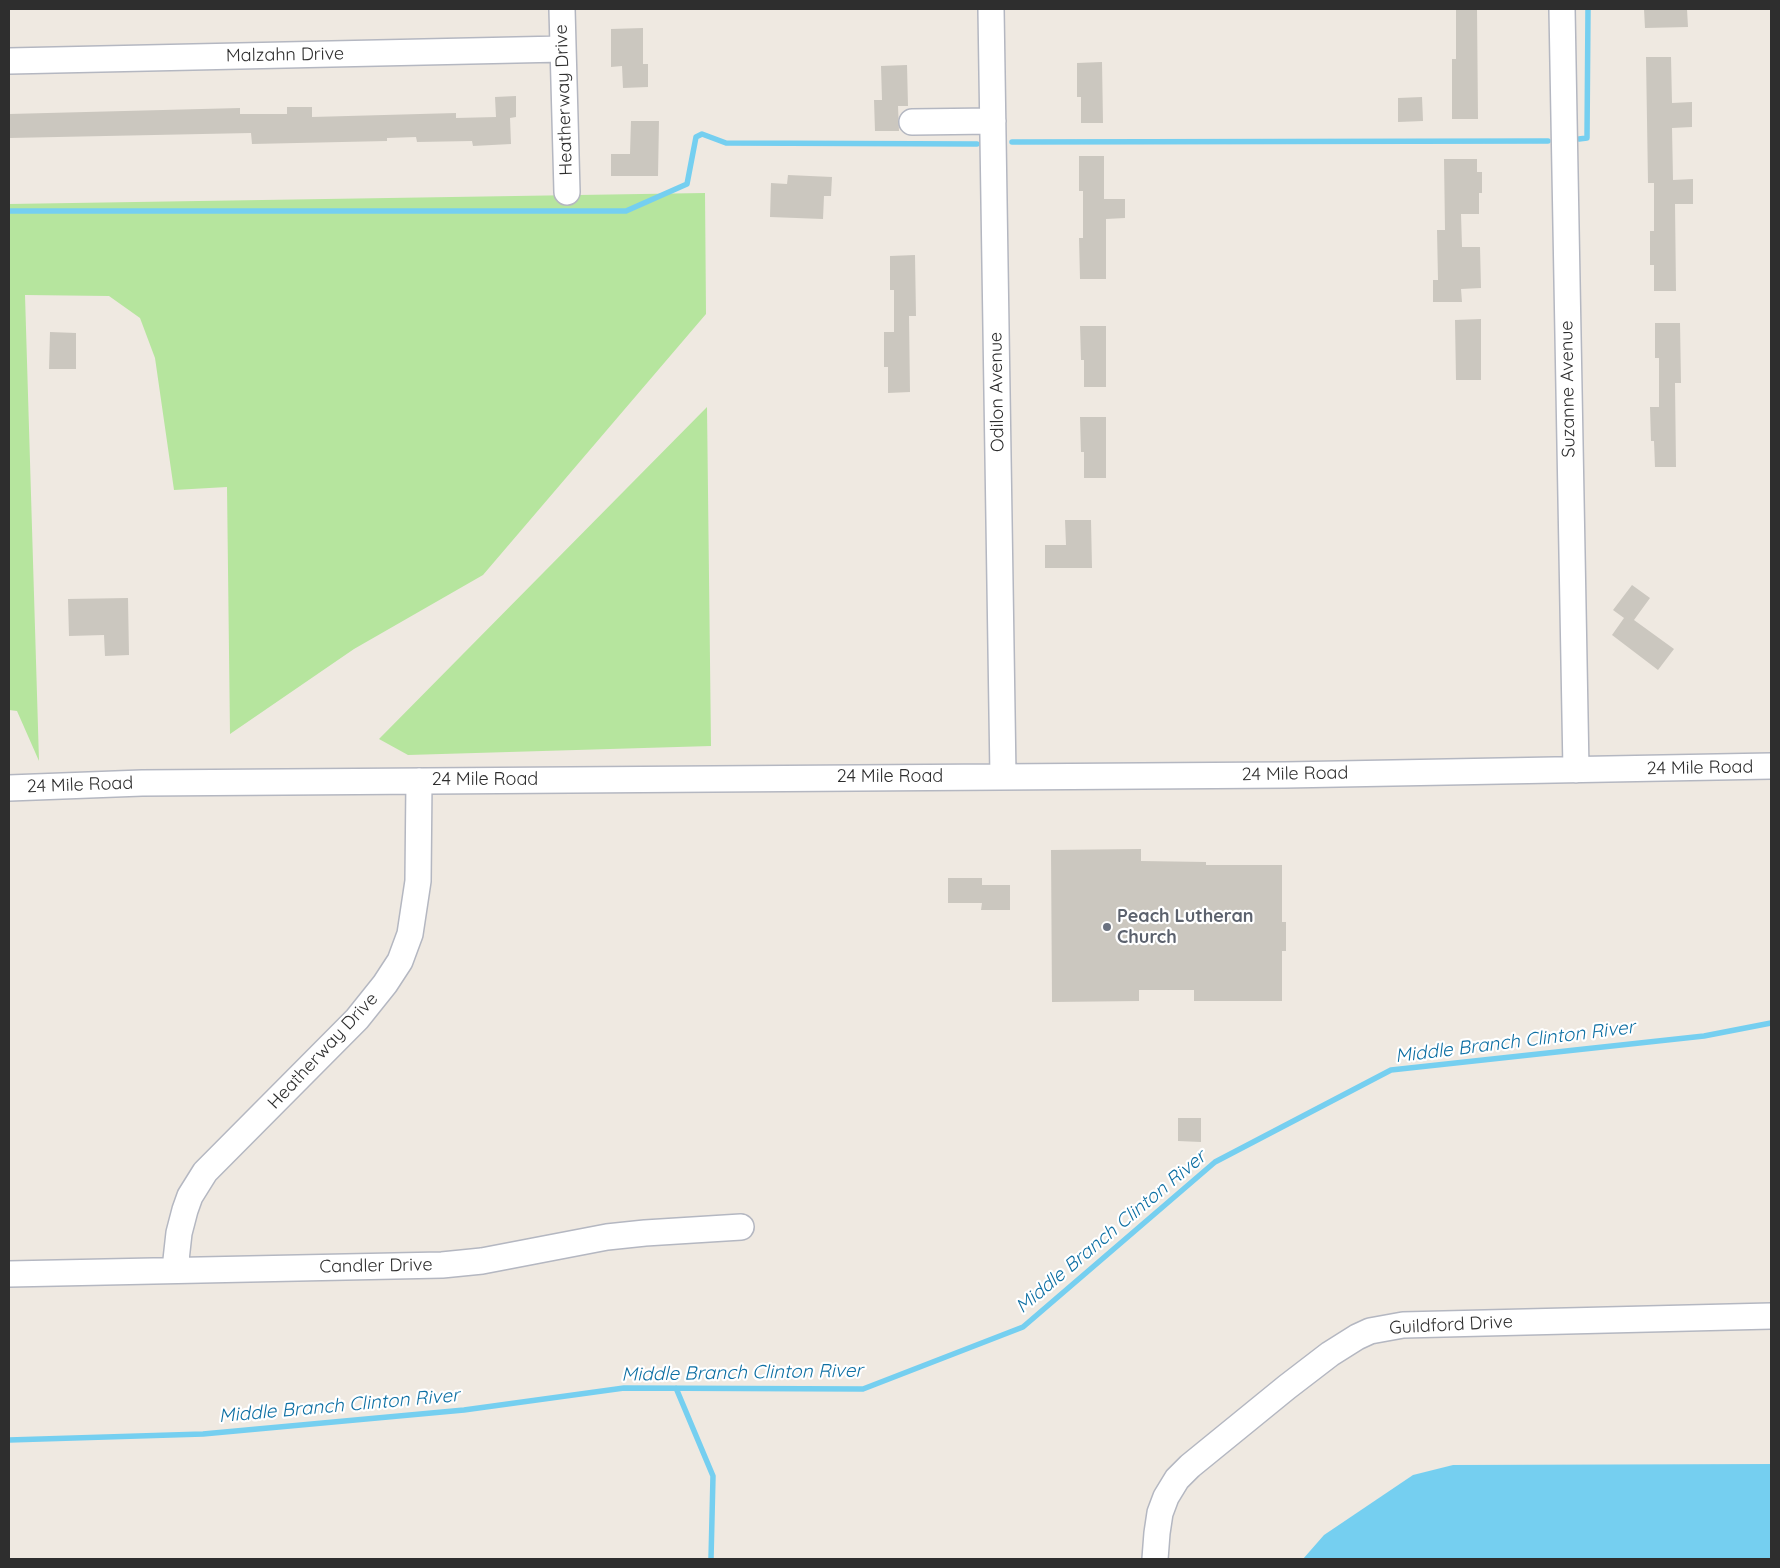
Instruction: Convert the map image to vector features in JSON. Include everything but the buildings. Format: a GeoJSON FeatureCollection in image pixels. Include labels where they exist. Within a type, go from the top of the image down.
{"type":"FeatureCollection","features":[{"type":"Feature","properties":{"kind":"street","name":"Heatherway Drive"},"geometry":{"type":"LineString","coordinates":[[562,9],[567,192]]}},
{"type":"Feature","properties":{"kind":"street","name":"Odilon Avenue"},"geometry":{"type":"LineString","coordinates":[[992,9],[1003,776]]}},
{"type":"Feature","properties":{"kind":"street","name":"Suzanne Avenue"},"geometry":{"type":"LineString","coordinates":[[1562,9],[1576,770]]}},
{"type":"Feature","properties":{"kind":"street","name":"Malzahn Drive"},"geometry":{"type":"LineString","coordinates":[[9,61],[562,49]]}},
{"type":"Feature","properties":{"kind":"street"},"geometry":{"type":"LineString","coordinates":[[912,122],[993,121]]}},
{"type":"Feature","properties":{"kind":"street","name":"24 Mile Road"},"geometry":{"type":"LineString","coordinates":[[9,788],[142,783],[1275,775],[1771,766]]}},
{"type":"Feature","properties":{"kind":"street","name":"Heatherway Drive"},"geometry":{"type":"LineString","coordinates":[[175,1270],[179,1233],[185,1210],[190,1196],[205,1172],[357,1020],[400,961],[410,934],[418,881],[419,781]]}},
{"type":"Feature","properties":{"kind":"street","name":"Candler Drive"},"geometry":{"type":"LineString","coordinates":[[9,1274],[442,1265],[500,1258],[607,1237],[741,1227]]}},
{"type":"Feature","properties":{"kind":"street","name":"Guildford Drive"},"geometry":{"type":"LineString","coordinates":[[1155,1559],[1156,1533],[1160,1513],[1177,1479],[1190,1466],[1330,1354],[1370,1332],[1404,1325],[1771,1316]]}},
{"type":"Feature","properties":{"kind":"green space"},"geometry":{"type":"Polygon","coordinates":[[[705,193],[706,314],[483,575],[354,649],[230,734],[227,487],[174,490],[155,358],[140,318],[109,296],[25,295],[39,761],[17,711],[9,710],[9,204],[705,193]]]}},
{"type":"Feature","properties":{"kind":"green space"},"geometry":{"type":"Polygon","coordinates":[[[707,407],[711,746],[408,755],[379,739],[707,407]]]}},
{"type":"Feature","properties":{"kind":"water"},"geometry":{"type":"Polygon","coordinates":[[[1771,1464],[1771,1559],[1303,1559],[1324,1535],[1413,1475],[1453,1465],[1771,1464]]]}},
{"type":"Feature","properties":{"kind":"waterway"},"geometry":{"type":"LineString","coordinates":[[1579,139],[1587,138],[1588,9]]}},
{"type":"Feature","properties":{"kind":"waterway"},"geometry":{"type":"LineString","coordinates":[[9,211],[626,211],[687,184],[696,137],[702,134],[726,143],[977,144]]}},
{"type":"Feature","properties":{"kind":"waterway"},"geometry":{"type":"LineString","coordinates":[[1012,142],[1548,141]]}},
{"type":"Feature","properties":{"kind":"waterway","name":"Middle Branch Clinton River"},"geometry":{"type":"LineString","coordinates":[[9,1440],[203,1434],[464,1410],[624,1388],[863,1389],[1023,1327],[1215,1162],[1391,1070],[1704,1036],[1771,1023]]}},
{"type":"Feature","properties":{"kind":"waterway"},"geometry":{"type":"LineString","coordinates":[[676,1388],[713,1476],[711,1559]]}},
{"type":"Feature","properties":{"kind":"place","name":"Peach Lutheran Church"},"geometry":{"type":"Point","coordinates":[1107,927]}}]}
